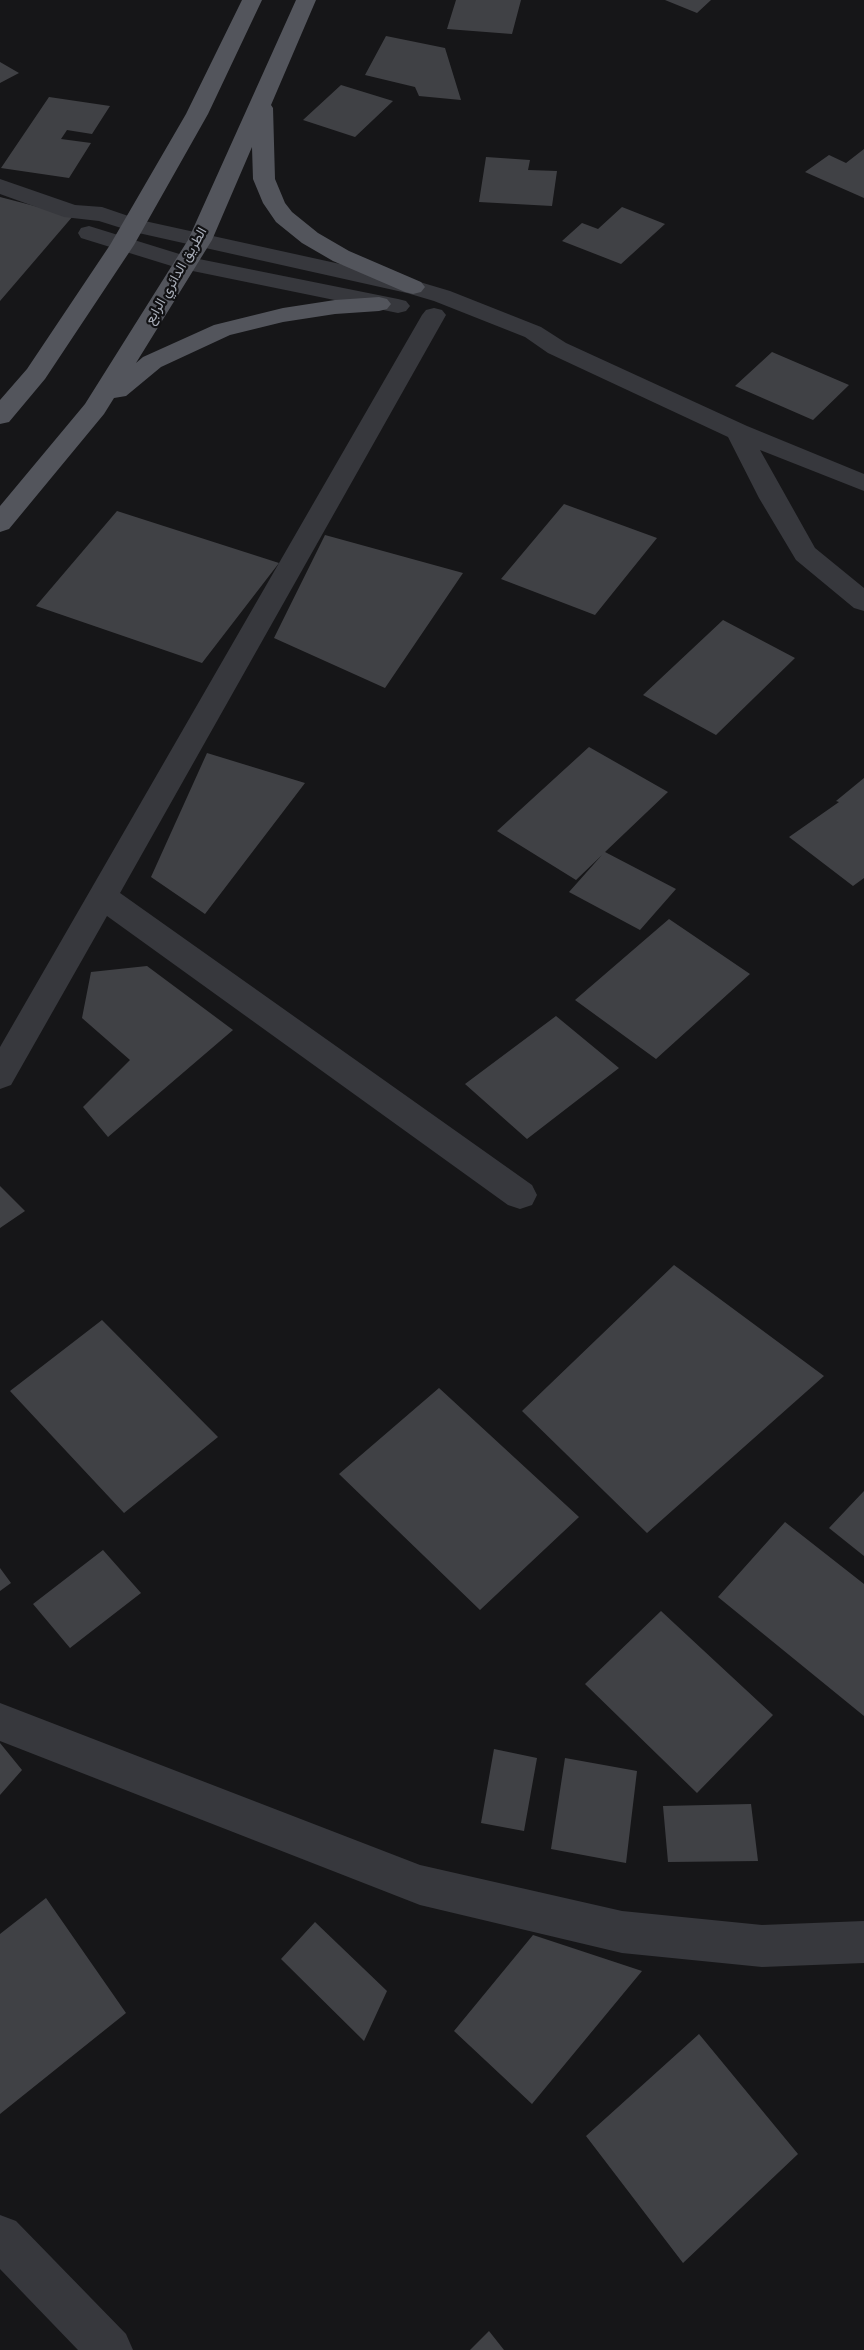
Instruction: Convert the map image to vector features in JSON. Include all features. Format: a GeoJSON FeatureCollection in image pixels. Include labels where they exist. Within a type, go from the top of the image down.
{"type":"FeatureCollection","features":[{"type":"Feature","properties":{"kind":"main road"},"geometry":{"type":"LineString","coordinates":[[0,416],[36,374],[122,245],[197,114],[252,0]]}},
{"type":"Feature","properties":{"kind":"main road","name":"الطريق الدائري الرابع"},"geometry":{"type":"LineString","coordinates":[[0,524],[95,409],[200,240],[306,0]]}},
{"type":"Feature","properties":{"kind":"main road"},"geometry":{"type":"LineString","coordinates":[[262,96],[264,179],[273,203],[284,217],[310,238],[341,256],[413,287]]}},
{"type":"Feature","properties":{"kind":"main road"},"geometry":{"type":"LineString","coordinates":[[95,409],[152,362],[222,330],[283,315],[335,307],[379,304]]}},
{"type":"Feature","properties":{"kind":"street"},"geometry":{"type":"LineString","coordinates":[[0,186],[72,212],[102,214],[134,225],[413,287],[489,313],[533,332],[557,348],[738,432],[864,483]]}},
{"type":"Feature","properties":{"kind":"street"},"geometry":{"type":"LineString","coordinates":[[72,212],[82,230],[122,245],[186,263],[434,315],[475,326],[524,344],[557,348]]}},
{"type":"Feature","properties":{"kind":"street"},"geometry":{"type":"LineString","coordinates":[[0,1076],[434,315]]}},
{"type":"Feature","properties":{"kind":"street"},"geometry":{"type":"LineString","coordinates":[[738,432],[772,498],[805,554],[864,603]]}},
{"type":"Feature","properties":{"kind":"street"},"geometry":{"type":"LineString","coordinates":[[103,897],[520,1195]]}},
{"type":"Feature","properties":{"kind":"street"},"geometry":{"type":"LineString","coordinates":[[0,1722],[420,1885],[622,1932],[762,1946],[864,1942]]}},
{"type":"Feature","properties":{"kind":"street"},"geometry":{"type":"LineString","coordinates":[[0,2237],[110,2350]]}},
{"type":"Feature","properties":{"kind":"building"},"geometry":{"type":"Polygon","coordinates":[[[456,0],[521,0],[512,34],[447,29],[456,0]]]}},
{"type":"Feature","properties":{"kind":"building"},"geometry":{"type":"Polygon","coordinates":[[[665,0],[711,0],[697,13],[665,0]]]}},
{"type":"Feature","properties":{"kind":"building"},"geometry":{"type":"Polygon","coordinates":[[[386,36],[445,48],[461,100],[419,96],[415,87],[365,75],[386,36]]]}},
{"type":"Feature","properties":{"kind":"building"},"geometry":{"type":"Polygon","coordinates":[[[0,62],[19,73],[0,83],[0,62]]]}},
{"type":"Feature","properties":{"kind":"building"},"geometry":{"type":"Polygon","coordinates":[[[341,85],[393,101],[355,137],[303,120],[341,85]]]}},
{"type":"Feature","properties":{"kind":"building"},"geometry":{"type":"Polygon","coordinates":[[[49,97],[110,106],[92,134],[67,130],[61,139],[91,143],[69,178],[1,168],[49,97]]]}},
{"type":"Feature","properties":{"kind":"building"},"geometry":{"type":"Polygon","coordinates":[[[864,149],[864,198],[805,172],[829,155],[846,163],[864,149]]]}},
{"type":"Feature","properties":{"kind":"building"},"geometry":{"type":"Polygon","coordinates":[[[486,157],[530,160],[528,170],[557,171],[552,206],[479,202],[486,157]]]}},
{"type":"Feature","properties":{"kind":"building"},"geometry":{"type":"Polygon","coordinates":[[[0,197],[73,216],[0,301],[0,197]]]}},
{"type":"Feature","properties":{"kind":"building"},"geometry":{"type":"Polygon","coordinates":[[[622,207],[665,224],[621,264],[562,241],[582,223],[598,229],[622,207]]]}},
{"type":"Feature","properties":{"kind":"building"},"geometry":{"type":"Polygon","coordinates":[[[772,352],[849,385],[813,420],[735,386],[772,352]]]}},
{"type":"Feature","properties":{"kind":"building"},"geometry":{"type":"Polygon","coordinates":[[[564,504],[657,538],[595,615],[501,579],[564,504]]]}},
{"type":"Feature","properties":{"kind":"building"},"geometry":{"type":"Polygon","coordinates":[[[117,511],[279,563],[202,663],[36,606],[117,511]]]}},
{"type":"Feature","properties":{"kind":"building"},"geometry":{"type":"Polygon","coordinates":[[[325,535],[463,573],[385,688],[274,638],[325,535]]]}},
{"type":"Feature","properties":{"kind":"building"},"geometry":{"type":"Polygon","coordinates":[[[723,620],[795,658],[716,735],[643,695],[723,620]]]}},
{"type":"Feature","properties":{"kind":"building"},"geometry":{"type":"Polygon","coordinates":[[[589,747],[668,792],[605,852],[676,889],[640,930],[569,892],[602,855],[576,880],[497,831],[589,747]]]}},
{"type":"Feature","properties":{"kind":"building"},"geometry":{"type":"Polygon","coordinates":[[[207,753],[305,783],[205,914],[151,877],[207,753]]]}},
{"type":"Feature","properties":{"kind":"building"},"geometry":{"type":"Polygon","coordinates":[[[864,778],[864,878],[853,886],[789,837],[839,802],[836,801],[864,778]]]}},
{"type":"Feature","properties":{"kind":"building"},"geometry":{"type":"Polygon","coordinates":[[[669,919],[750,974],[656,1059],[575,1000],[669,919]]]}},
{"type":"Feature","properties":{"kind":"building"},"geometry":{"type":"Polygon","coordinates":[[[147,966],[233,1030],[108,1137],[83,1107],[130,1060],[82,1018],[91,972],[147,966]]]}},
{"type":"Feature","properties":{"kind":"building"},"geometry":{"type":"Polygon","coordinates":[[[556,1016],[619,1068],[527,1139],[465,1084],[556,1016]]]}},
{"type":"Feature","properties":{"kind":"building"},"geometry":{"type":"Polygon","coordinates":[[[0,1186],[25,1211],[0,1228],[0,1186]]]}},
{"type":"Feature","properties":{"kind":"building"},"geometry":{"type":"Polygon","coordinates":[[[674,1265],[824,1376],[647,1533],[522,1411],[674,1265]]]}},
{"type":"Feature","properties":{"kind":"building"},"geometry":{"type":"Polygon","coordinates":[[[102,1320],[218,1437],[124,1513],[10,1391],[102,1320]]]}},
{"type":"Feature","properties":{"kind":"building"},"geometry":{"type":"Polygon","coordinates":[[[439,1388],[579,1517],[480,1610],[339,1474],[439,1388]]]}},
{"type":"Feature","properties":{"kind":"building"},"geometry":{"type":"Polygon","coordinates":[[[864,1491],[864,1556],[829,1528],[864,1491]]]}},
{"type":"Feature","properties":{"kind":"building"},"geometry":{"type":"Polygon","coordinates":[[[785,1522],[864,1584],[864,1716],[718,1597],[785,1522]]]}},
{"type":"Feature","properties":{"kind":"building"},"geometry":{"type":"Polygon","coordinates":[[[103,1550],[141,1593],[70,1648],[33,1604],[103,1550]]]}},
{"type":"Feature","properties":{"kind":"building"},"geometry":{"type":"Polygon","coordinates":[[[0,1568],[11,1583],[0,1591],[0,1568]]]}},
{"type":"Feature","properties":{"kind":"building"},"geometry":{"type":"Polygon","coordinates":[[[661,1611],[773,1715],[697,1793],[585,1684],[661,1611]]]}},
{"type":"Feature","properties":{"kind":"building"},"geometry":{"type":"Polygon","coordinates":[[[0,1743],[22,1770],[0,1795],[0,1743]]]}},
{"type":"Feature","properties":{"kind":"building"},"geometry":{"type":"Polygon","coordinates":[[[494,1749],[537,1758],[524,1831],[481,1823],[494,1749]]]}},
{"type":"Feature","properties":{"kind":"building"},"geometry":{"type":"Polygon","coordinates":[[[565,1758],[637,1771],[626,1863],[551,1849],[565,1758]]]}},
{"type":"Feature","properties":{"kind":"building"},"geometry":{"type":"Polygon","coordinates":[[[751,1804],[758,1861],[668,1862],[663,1806],[751,1804]]]}},
{"type":"Feature","properties":{"kind":"building"},"geometry":{"type":"Polygon","coordinates":[[[46,1898],[126,2013],[0,2114],[0,1934],[46,1898]]]}},
{"type":"Feature","properties":{"kind":"building"},"geometry":{"type":"Polygon","coordinates":[[[315,1922],[387,1991],[364,2041],[281,1959],[315,1922]]]}},
{"type":"Feature","properties":{"kind":"building"},"geometry":{"type":"Polygon","coordinates":[[[533,1935],[642,1971],[532,2104],[454,2031],[533,1935]]]}},
{"type":"Feature","properties":{"kind":"building"},"geometry":{"type":"Polygon","coordinates":[[[699,2034],[798,2154],[683,2263],[586,2136],[699,2034]]]}},
{"type":"Feature","properties":{"kind":"building"},"geometry":{"type":"Polygon","coordinates":[[[489,2331],[504,2350],[470,2350],[489,2331]]]}}]}
